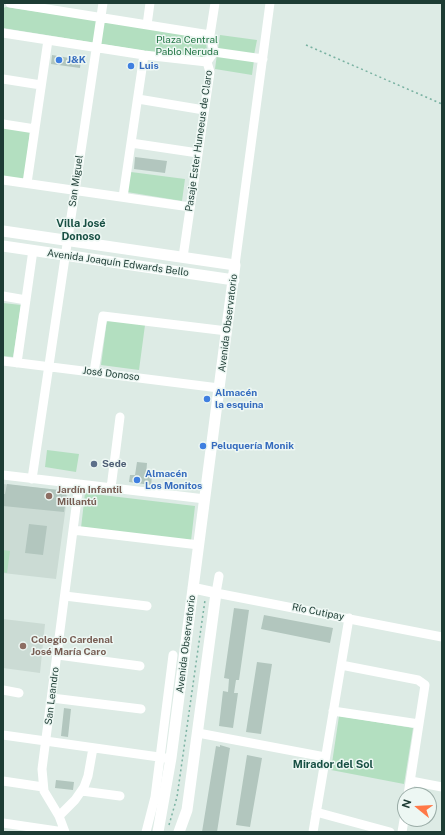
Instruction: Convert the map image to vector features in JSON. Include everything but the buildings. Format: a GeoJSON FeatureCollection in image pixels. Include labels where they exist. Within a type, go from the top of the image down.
{"type":"FeatureCollection","features":[{"type":"Feature","properties":{"kind":"street"},"geometry":{"type":"LineString","coordinates":[[10,3],[54,6],[101,18],[210,35]]}},
{"type":"Feature","properties":{"kind":"street","name":"San Miguel"},"geometry":{"type":"LineString","coordinates":[[32,479],[103,3]]}},
{"type":"Feature","properties":{"kind":"street"},"geometry":{"type":"LineString","coordinates":[[147,25],[150,3]]}},
{"type":"Feature","properties":{"kind":"street"},"geometry":{"type":"LineString","coordinates":[[215,3],[210,35],[214,52],[263,59]]}},
{"type":"Feature","properties":{"kind":"street","name":"Avenida Observatorio"},"geometry":{"type":"LineString","coordinates":[[158,832],[165,758],[199,545],[270,3]]}},
{"type":"Feature","properties":{"kind":"street"},"geometry":{"type":"LineString","coordinates":[[3,34],[144,55],[207,62]]}},
{"type":"Feature","properties":{"kind":"street"},"geometry":{"type":"LineString","coordinates":[[27,183],[48,40]]}},
{"type":"Feature","properties":{"kind":"street","name":"Pasaje Ester Huneeus de Claro"},"geometry":{"type":"LineString","coordinates":[[183,257],[210,70],[207,62],[214,52]]}},
{"type":"Feature","properties":{"kind":"street"},"geometry":{"type":"LineString","coordinates":[[123,197],[144,55]]}},
{"type":"Feature","properties":{"kind":"street"},"geometry":{"type":"LineString","coordinates":[[3,79],[41,85]]}},
{"type":"Feature","properties":{"kind":"street"},"geometry":{"type":"LineString","coordinates":[[138,99],[204,110]]}},
{"type":"Feature","properties":{"kind":"street"},"geometry":{"type":"LineString","coordinates":[[3,124],[35,129]]}},
{"type":"Feature","properties":{"kind":"street"},"geometry":{"type":"LineString","coordinates":[[131,143],[198,153]]}},
{"type":"Feature","properties":{"kind":"street"},"geometry":{"type":"LineString","coordinates":[[3,180],[190,207]]}},
{"type":"Feature","properties":{"kind":"street","name":"Avenida Joaquín Edwards Bello"},"geometry":{"type":"LineString","coordinates":[[3,231],[236,265]]}},
{"type":"Feature","properties":{"kind":"street","name":"Avenida Joaquín Edwards Bello"},"geometry":{"type":"LineString","coordinates":[[3,246],[234,280]]}},
{"type":"Feature","properties":{"kind":"street"},"geometry":{"type":"LineString","coordinates":[[17,363],[33,250]]}},
{"type":"Feature","properties":{"kind":"street"},"geometry":{"type":"LineString","coordinates":[[3,296],[26,300]]}},
{"type":"Feature","properties":{"kind":"street"},"geometry":{"type":"LineString","coordinates":[[94,372],[103,316],[227,331]]}},
{"type":"Feature","properties":{"kind":"street","name":"José Donoso"},"geometry":{"type":"LineString","coordinates":[[3,361],[219,388]]}},
{"type":"Feature","properties":{"kind":"street"},"geometry":{"type":"LineString","coordinates":[[111,488],[120,417]]}},
{"type":"Feature","properties":{"kind":"street"},"geometry":{"type":"LineString","coordinates":[[3,475],[205,499]]}},
{"type":"Feature","properties":{"kind":"street","name":"San Leandro"},"geometry":{"type":"LineString","coordinates":[[64,832],[59,816],[48,800],[43,787],[42,769],[79,484]]}},
{"type":"Feature","properties":{"kind":"street"},"geometry":{"type":"LineString","coordinates":[[73,530],[199,545]]}},
{"type":"Feature","properties":{"kind":"street"},"geometry":{"type":"LineString","coordinates":[[179,832],[187,810],[219,576]]}},
{"type":"Feature","properties":{"kind":"street","name":"Río Cutipay"},"geometry":{"type":"LineString","coordinates":[[193,588],[442,637]]}},
{"type":"Feature","properties":{"kind":"street"},"geometry":{"type":"LineString","coordinates":[[65,596],[147,606]]}},
{"type":"Feature","properties":{"kind":"street"},"geometry":{"type":"LineString","coordinates":[[313,832],[349,618]]}},
{"type":"Feature","properties":{"kind":"street"},"geometry":{"type":"LineString","coordinates":[[58,655],[140,666]]}},
{"type":"Feature","properties":{"kind":"street"},"geometry":{"type":"LineString","coordinates":[[146,832],[165,758],[173,655]]}},
{"type":"Feature","properties":{"kind":"street"},"geometry":{"type":"LineString","coordinates":[[341,665],[422,681],[425,685],[409,787]]}},
{"type":"Feature","properties":{"kind":"street"},"geometry":{"type":"LineString","coordinates":[[3,690],[19,692]]}},
{"type":"Feature","properties":{"kind":"street"},"geometry":{"type":"LineString","coordinates":[[52,698],[141,709]]}},
{"type":"Feature","properties":{"kind":"street"},"geometry":{"type":"LineString","coordinates":[[333,711],[419,724]]}},
{"type":"Feature","properties":{"kind":"street"},"geometry":{"type":"LineString","coordinates":[[198,733],[325,757]]}},
{"type":"Feature","properties":{"kind":"street"},"geometry":{"type":"LineString","coordinates":[[3,736],[165,758]]}},
{"type":"Feature","properties":{"kind":"street"},"geometry":{"type":"LineString","coordinates":[[59,816],[82,791],[87,780],[93,748]]}},
{"type":"Feature","properties":{"kind":"street"},"geometry":{"type":"LineString","coordinates":[[3,781],[43,787]]}},
{"type":"Feature","properties":{"kind":"street"},"geometry":{"type":"LineString","coordinates":[[410,781],[442,787]]}},
{"type":"Feature","properties":{"kind":"street"},"geometry":{"type":"LineString","coordinates":[[82,791],[120,796]]}},
{"type":"Feature","properties":{"kind":"street"},"geometry":{"type":"LineString","coordinates":[[316,812],[390,832]]}},
{"type":"Feature","properties":{"kind":"street"},"geometry":{"type":"LineString","coordinates":[[3,823],[64,832]]}},
{"type":"Feature","properties":{"kind":"path"},"geometry":{"type":"LineString","coordinates":[[306,45],[442,104]]}},
{"type":"Feature","properties":{"kind":"path"},"geometry":{"type":"LineString","coordinates":[[166,832],[177,797],[204,600]]}},
{"type":"Feature","properties":{"kind":"shaded area"},"geometry":{"type":"Polygon","coordinates":[[[3,484],[68,491],[56,579],[3,573],[3,484]]]}},
{"type":"Feature","properties":{"kind":"shaded area","name":"Colegio Cardenal José María Caro"},"geometry":{"type":"Polygon","coordinates":[[[3,619],[45,624],[40,673],[3,668],[3,619]]]}},
{"type":"Feature","properties":{"kind":"green space","name":"Plaza Central Pablo Neruda"},"geometry":{"type":"Polygon","coordinates":[[[6,7],[205,36],[207,50],[201,60],[3,28],[3,8],[6,7]]]}},
{"type":"Feature","properties":{"kind":"green space"},"geometry":{"type":"Polygon","coordinates":[[[220,35],[257,40],[254,55],[218,49],[220,35]]]}},
{"type":"Feature","properties":{"kind":"green space"},"geometry":{"type":"Polygon","coordinates":[[[217,54],[254,60],[252,75],[215,69],[217,54]]]}},
{"type":"Feature","properties":{"kind":"green space"},"geometry":{"type":"Polygon","coordinates":[[[3,126],[30,130],[25,179],[3,178],[3,126]]]}},
{"type":"Feature","properties":{"kind":"green space"},"geometry":{"type":"Polygon","coordinates":[[[131,172],[185,179],[182,201],[127,192],[131,172]]]}},
{"type":"Feature","properties":{"kind":"green space"},"geometry":{"type":"Polygon","coordinates":[[[3,303],[21,305],[13,357],[3,356],[3,303]]]}},
{"type":"Feature","properties":{"kind":"green space"},"geometry":{"type":"Polygon","coordinates":[[[107,320],[145,325],[139,370],[101,365],[107,320]]]}},
{"type":"Feature","properties":{"kind":"green space"},"geometry":{"type":"Polygon","coordinates":[[[47,450],[79,454],[76,472],[45,467],[47,450]]]}},
{"type":"Feature","properties":{"kind":"green space"},"geometry":{"type":"Polygon","coordinates":[[[85,493],[195,506],[191,541],[81,528],[85,493]]]}},
{"type":"Feature","properties":{"kind":"green space"},"geometry":{"type":"Polygon","coordinates":[[[3,550],[10,551],[7,573],[3,572],[3,550]]]}},
{"type":"Feature","properties":{"kind":"green space"},"geometry":{"type":"Polygon","coordinates":[[[339,716],[413,728],[404,784],[331,770],[339,716]]]}},
{"type":"Feature","properties":{"kind":"place","name":"J&K"},"geometry":{"type":"Point","coordinates":[59,60]}},
{"type":"Feature","properties":{"kind":"place","name":"Luis"},"geometry":{"type":"Point","coordinates":[131,66]}},
{"type":"Feature","properties":{"kind":"place","name":"Almacén la esquina"},"geometry":{"type":"Point","coordinates":[207,399]}},
{"type":"Feature","properties":{"kind":"place","name":"Peluquería Monik"},"geometry":{"type":"Point","coordinates":[203,446]}},
{"type":"Feature","properties":{"kind":"place","name":"Sede"},"geometry":{"type":"Point","coordinates":[94,464]}},
{"type":"Feature","properties":{"kind":"place","name":"Almacén Los Monitos"},"geometry":{"type":"Point","coordinates":[137,480]}},
{"type":"Feature","properties":{"kind":"place","name":"Jardín Infantil Millantú"},"geometry":{"type":"Point","coordinates":[49,496]}},
{"type":"Feature","properties":{"kind":"place","name":"Colegio Cardenal José María Caro"},"geometry":{"type":"Point","coordinates":[23,646]}},
{"type":"Feature","properties":{"kind":"district","name":"Villa José Donoso"},"geometry":{"type":"Point","coordinates":[81,230]}},
{"type":"Feature","properties":{"kind":"district","name":"Mirador del Sol"},"geometry":{"type":"Point","coordinates":[333,765]}}]}
